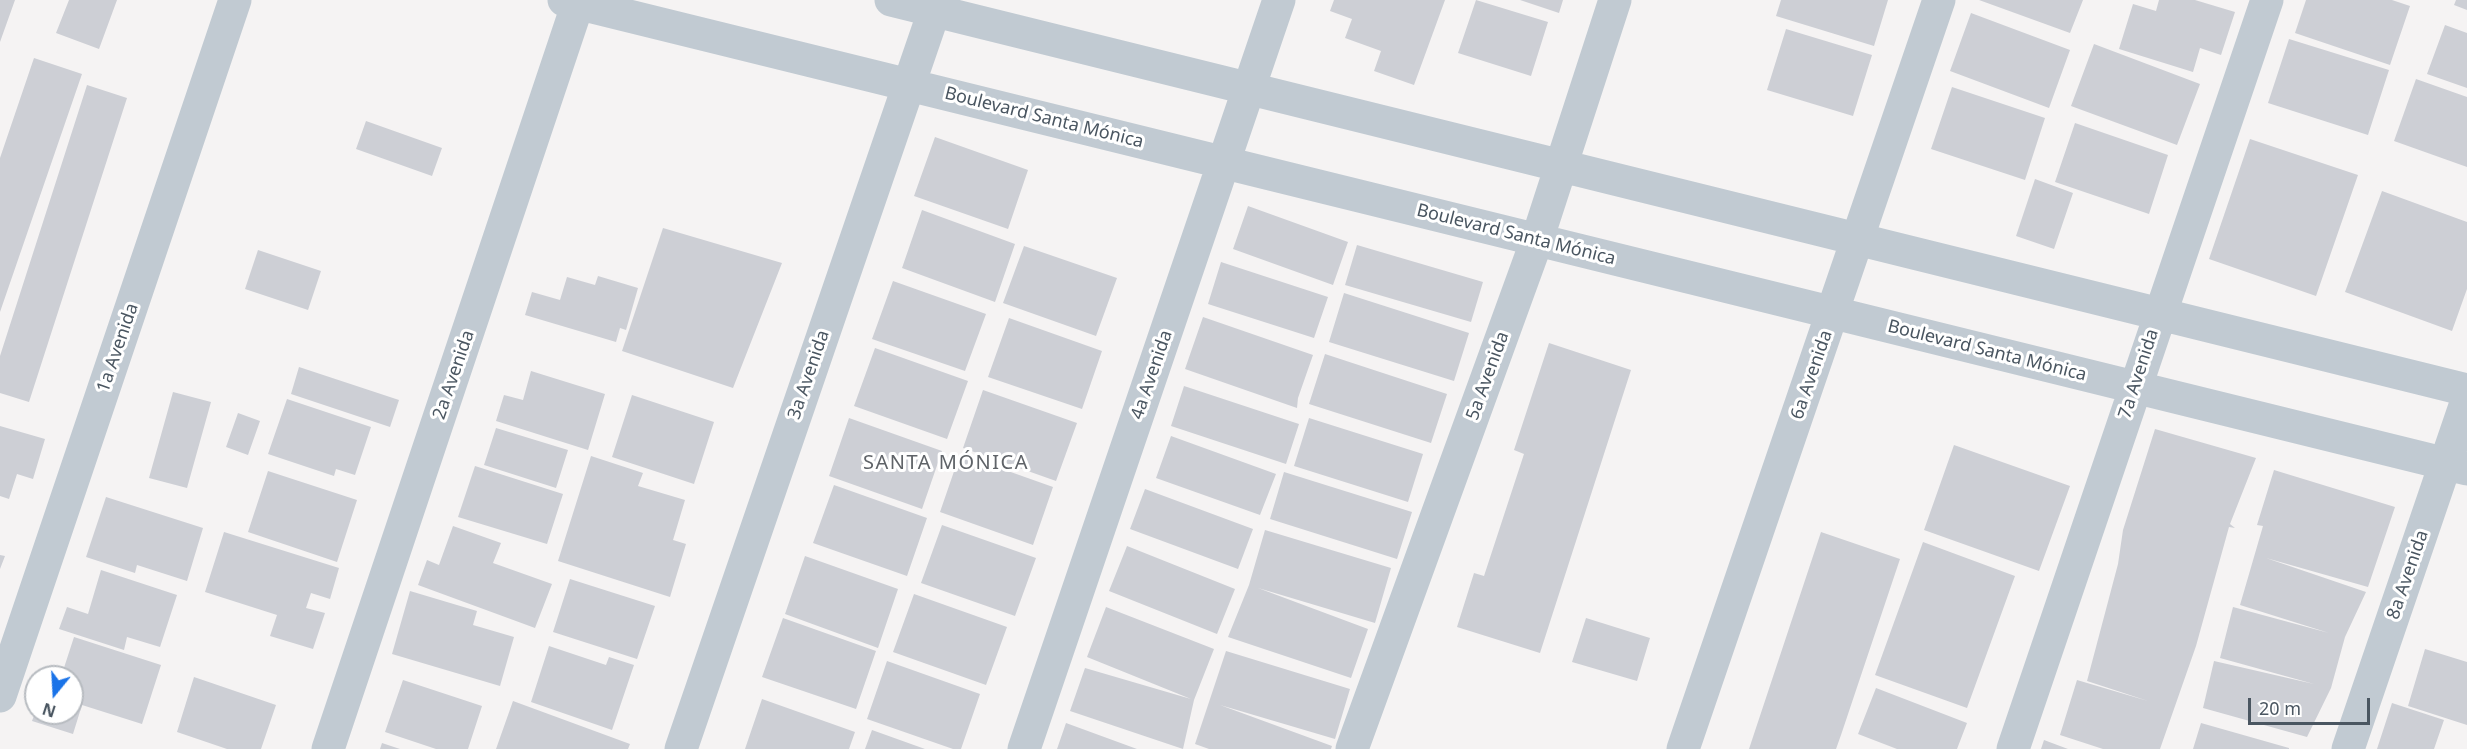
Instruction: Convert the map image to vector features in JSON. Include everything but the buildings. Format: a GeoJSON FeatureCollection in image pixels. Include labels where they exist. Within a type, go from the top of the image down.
{"type":"FeatureCollection","features":[{"type":"Feature","properties":{"kind":"street","name":"1a Avenida"},"geometry":{"type":"LineString","coordinates":[[0,696],[235,0]]}},
{"type":"Feature","properties":{"kind":"street"},"geometry":{"type":"LineString","coordinates":[[891,0],[936,5],[1249,89],[2467,390]]}},
{"type":"Feature","properties":{"kind":"street","name":"4a Avenida"},"geometry":{"type":"LineString","coordinates":[[1024,749],[1279,0]]}},
{"type":"Feature","properties":{"kind":"street","name":"5a Avenida"},"geometry":{"type":"LineString","coordinates":[[1352,749],[1537,240],[1615,0]]}},
{"type":"Feature","properties":{"kind":"street","name":"6a Avenida"},"geometry":{"type":"LineString","coordinates":[[1683,749],[1834,313],[1939,0]]}},
{"type":"Feature","properties":{"kind":"street","name":"7a Avenida"},"geometry":{"type":"LineString","coordinates":[[2013,749],[2267,0]]}},
{"type":"Feature","properties":{"kind":"street","name":"Boulevard Santa Mónica"},"geometry":{"type":"LineString","coordinates":[[574,1],[2456,466]]}},
{"type":"Feature","properties":{"kind":"street","name":"2a Avenida"},"geometry":{"type":"LineString","coordinates":[[328,749],[574,1]]}},
{"type":"Feature","properties":{"kind":"street","name":"3a Avenida"},"geometry":{"type":"LineString","coordinates":[[681,749],[936,5]]}},
{"type":"Feature","properties":{"kind":"street","name":"8a Avenida"},"geometry":{"type":"LineString","coordinates":[[2349,749],[2456,466],[2467,400]]}},
{"type":"Feature","properties":{"kind":"district","name":"SANTA MÓNICA"},"geometry":{"type":"Point","coordinates":[946,463]}}]}
